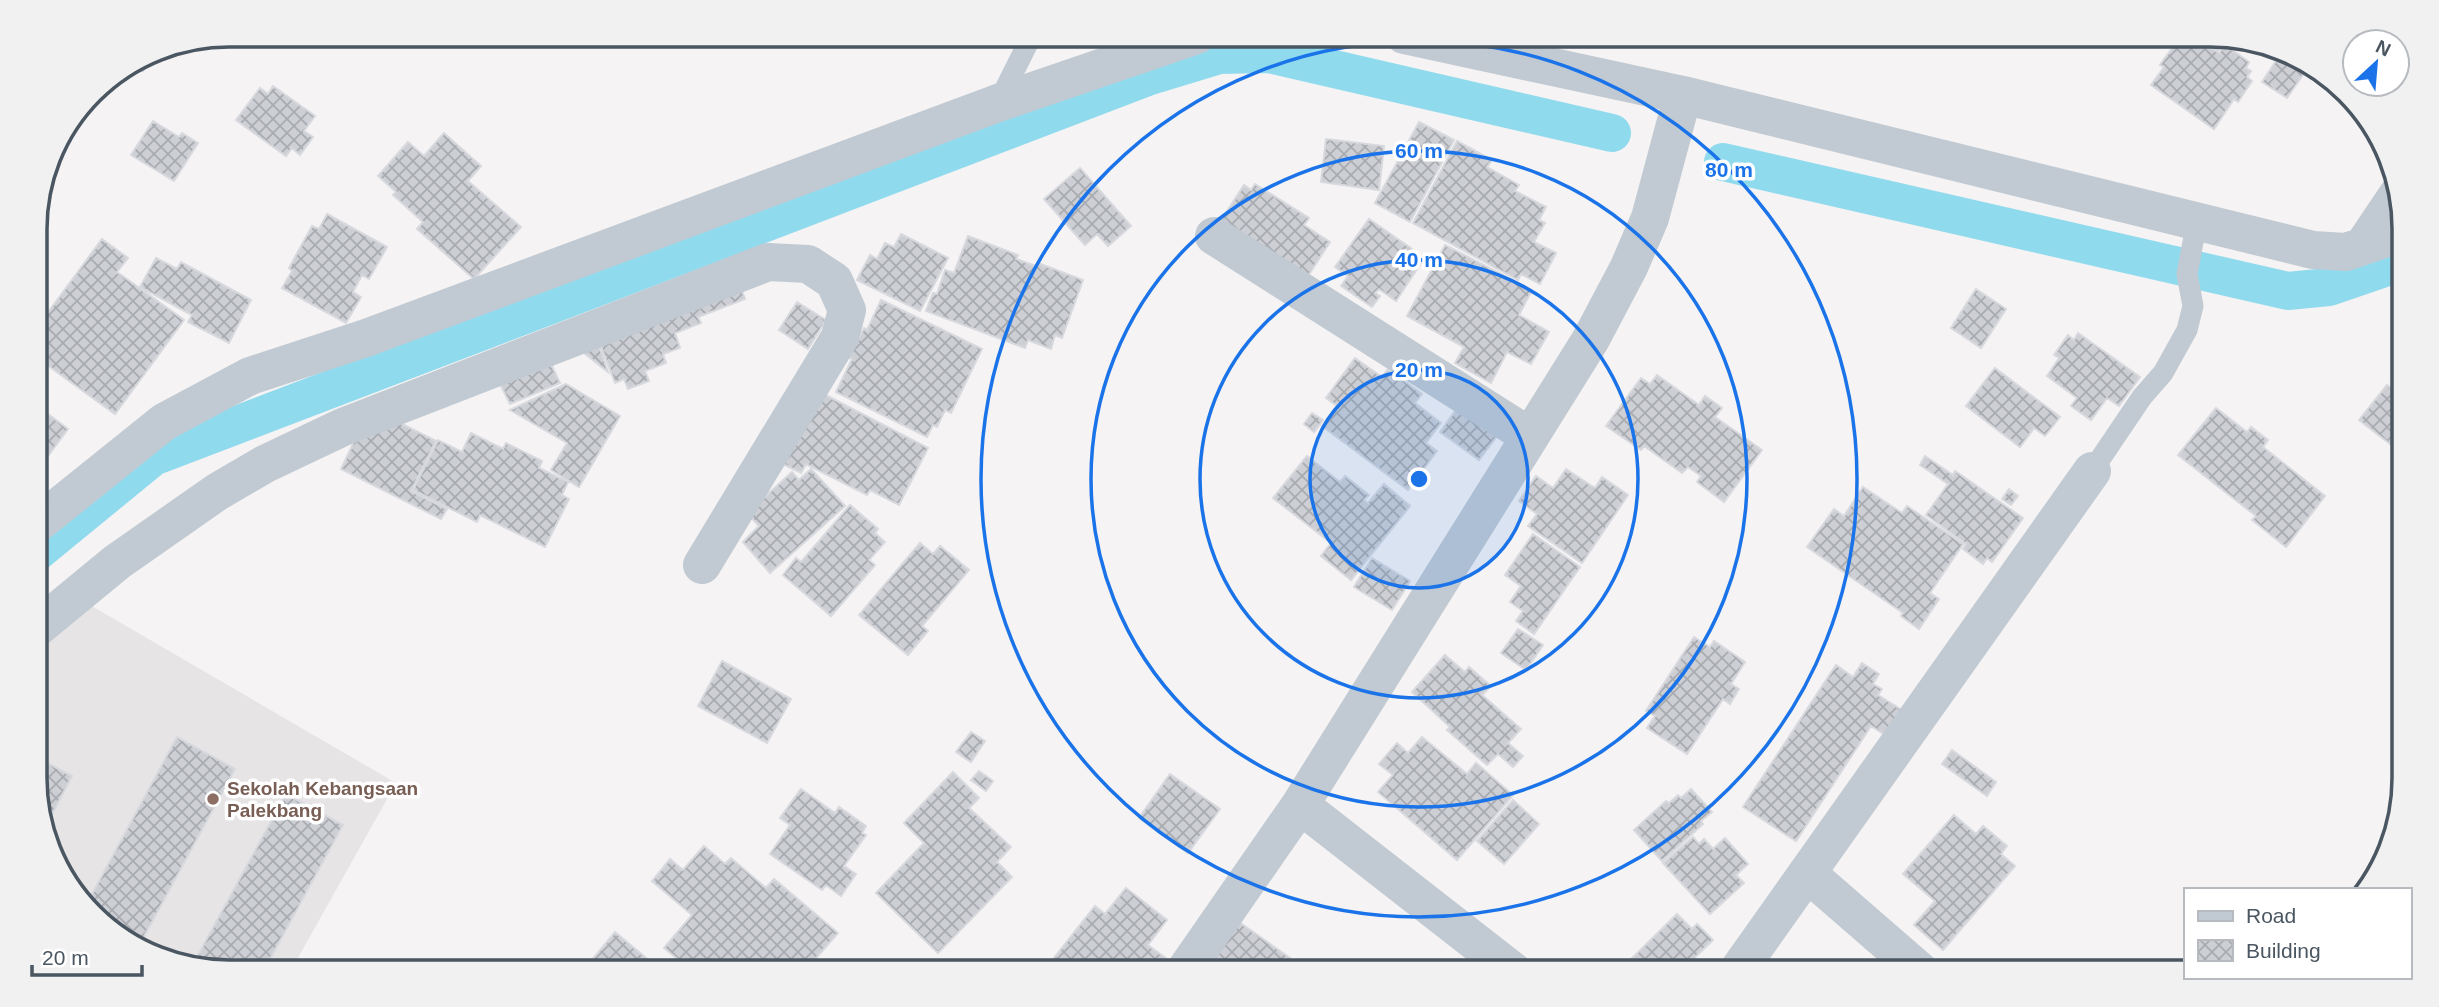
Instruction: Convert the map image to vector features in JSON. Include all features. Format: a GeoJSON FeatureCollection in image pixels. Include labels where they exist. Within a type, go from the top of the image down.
{"type":"FeatureCollection","features":[{"type":"Feature","properties":{"kind":"street"},"geometry":{"type":"LineString","coordinates":[[1450,47],[1679,109],[1911,153],[2196,231],[2313,250],[2346,252],[2392,236]]}},
{"type":"Feature","properties":{"kind":"street"},"geometry":{"type":"LineString","coordinates":[[47,516],[164,422],[250,376],[366,338],[998,103],[1160,48]]}},
{"type":"Feature","properties":{"kind":"street"},"geometry":{"type":"LineString","coordinates":[[1193,960],[1300,805],[1591,339],[1629,267],[1650,218],[1679,109]]}},
{"type":"Feature","properties":{"kind":"street"},"geometry":{"type":"LineString","coordinates":[[2363,246],[2390,206]]}},
{"type":"Feature","properties":{"kind":"street"},"geometry":{"type":"LineString","coordinates":[[1214,236],[1529,436]]}},
{"type":"Feature","properties":{"kind":"street"},"geometry":{"type":"LineString","coordinates":[[47,619],[117,562],[217,492],[265,464],[343,427],[768,262],[808,264],[834,281],[847,310],[840,337],[702,565]]}},
{"type":"Feature","properties":{"kind":"street"},"geometry":{"type":"LineString","coordinates":[[1746,959],[2092,471]]}},
{"type":"Feature","properties":{"kind":"street"},"geometry":{"type":"LineString","coordinates":[[1300,805],[1498,959]]}},
{"type":"Feature","properties":{"kind":"street"},"geometry":{"type":"LineString","coordinates":[[1807,873],[1906,959]]}},
{"type":"Feature","properties":{"kind":"lane"},"geometry":{"type":"LineString","coordinates":[[998,103],[1026,48]]}},
{"type":"Feature","properties":{"kind":"lane"},"geometry":{"type":"LineString","coordinates":[[2092,471],[2142,397],[2163,373],[2188,330],[2193,306],[2187,274],[2196,231]]}},
{"type":"Feature","properties":{"kind":"shaded area","name":"Sekolah Kebangsaan Palekbang"},"geometry":{"type":"Polygon","coordinates":[[[90,605],[396,783],[297,960],[230,960],[171,950],[128,929],[93,898],[78,879],[57,836],[49,801],[47,638],[90,605]]]}},
{"type":"Feature","properties":{"kind":"building"},"geometry":{"type":"Polygon","coordinates":[[[2173,47],[2210,47],[2219,53],[2223,48],[2230,49],[2249,62],[2246,68],[2251,71],[2247,77],[2252,81],[2238,102],[2234,99],[2214,129],[2151,85],[2164,67],[2160,65],[2173,47]]]}},
{"type":"Feature","properties":{"kind":"building"},"geometry":{"type":"Polygon","coordinates":[[[2276,60],[2304,74],[2287,98],[2262,82],[2276,60]]]}},
{"type":"Feature","properties":{"kind":"building"},"geometry":{"type":"Polygon","coordinates":[[[273,86],[315,116],[304,131],[313,137],[300,155],[292,148],[286,156],[236,120],[260,88],[268,94],[273,86]]]}},
{"type":"Feature","properties":{"kind":"building"},"geometry":{"type":"Polygon","coordinates":[[[153,121],[179,137],[182,133],[198,143],[174,181],[131,155],[153,121]]]}},
{"type":"Feature","properties":{"kind":"building"},"geometry":{"type":"Polygon","coordinates":[[[1419,122],[1454,140],[1410,222],[1375,203],[1419,122]]]}},
{"type":"Feature","properties":{"kind":"building"},"geometry":{"type":"Polygon","coordinates":[[[444,133],[481,166],[468,181],[521,227],[474,279],[417,229],[423,222],[393,195],[396,192],[378,176],[408,142],[424,156],[444,133]]]}},
{"type":"Feature","properties":{"kind":"building"},"geometry":{"type":"Polygon","coordinates":[[[1326,139],[1384,146],[1379,190],[1321,182],[1326,139]]]}},
{"type":"Feature","properties":{"kind":"building"},"geometry":{"type":"Polygon","coordinates":[[[1457,141],[1492,160],[1487,167],[1519,185],[1515,191],[1546,207],[1539,220],[1545,223],[1534,242],[1556,253],[1540,284],[1521,274],[1518,280],[1413,223],[1457,141]]]}},
{"type":"Feature","properties":{"kind":"building"},"geometry":{"type":"Polygon","coordinates":[[[1080,168],[1131,226],[1108,246],[1097,234],[1085,245],[1044,199],[1080,168]]]}},
{"type":"Feature","properties":{"kind":"building"},"geometry":{"type":"Polygon","coordinates":[[[1255,184],[1309,218],[1304,225],[1330,242],[1306,279],[1220,222],[1244,185],[1251,190],[1255,184]]]}},
{"type":"Feature","properties":{"kind":"building"},"geometry":{"type":"Polygon","coordinates":[[[327,214],[387,247],[369,279],[362,275],[353,292],[361,297],[346,323],[282,288],[292,271],[289,268],[312,226],[319,229],[327,214]]]}},
{"type":"Feature","properties":{"kind":"building"},"geometry":{"type":"Polygon","coordinates":[[[1369,219],[1412,249],[1408,254],[1421,263],[1396,301],[1379,289],[1375,293],[1380,296],[1372,307],[1341,286],[1348,276],[1335,267],[1369,219]]]}},
{"type":"Feature","properties":{"kind":"building"},"geometry":{"type":"Polygon","coordinates":[[[901,234],[948,258],[920,311],[857,280],[870,255],[877,259],[885,243],[894,247],[901,234]]]}},
{"type":"Feature","properties":{"kind":"building"},"geometry":{"type":"Polygon","coordinates":[[[968,236],[1018,255],[1016,259],[1036,266],[1038,263],[1083,280],[1062,338],[1055,335],[1051,349],[1028,340],[1025,348],[926,311],[933,293],[937,294],[945,270],[954,273],[968,236]]]}},
{"type":"Feature","properties":{"kind":"building"},"geometry":{"type":"Polygon","coordinates":[[[102,239],[128,258],[117,272],[184,320],[115,414],[48,365],[48,313],[102,239]]]}},
{"type":"Feature","properties":{"kind":"building"},"geometry":{"type":"Polygon","coordinates":[[[1445,245],[1532,290],[1519,315],[1549,332],[1531,364],[1507,352],[1491,383],[1455,363],[1464,347],[1407,316],[1445,245]]]}},
{"type":"Feature","properties":{"kind":"building"},"geometry":{"type":"Polygon","coordinates":[[[156,258],[177,269],[181,262],[251,300],[229,343],[188,322],[192,315],[140,287],[156,258]]]}},
{"type":"Feature","properties":{"kind":"building"},"geometry":{"type":"Polygon","coordinates":[[[736,275],[745,299],[698,317],[701,323],[675,333],[680,348],[663,354],[666,363],[645,371],[649,381],[628,389],[624,379],[615,383],[594,328],[736,275]]]}},
{"type":"Feature","properties":{"kind":"building"},"geometry":{"type":"Polygon","coordinates":[[[1976,289],[2006,309],[1981,348],[1951,328],[1976,289]]]}},
{"type":"Feature","properties":{"kind":"building"},"geometry":{"type":"Polygon","coordinates":[[[881,300],[982,349],[951,413],[945,410],[937,427],[933,425],[927,437],[836,392],[852,359],[849,358],[864,328],[867,330],[881,300]]]}},
{"type":"Feature","properties":{"kind":"building"},"geometry":{"type":"Polygon","coordinates":[[[797,302],[826,320],[808,349],[779,330],[797,302]]]}},
{"type":"Feature","properties":{"kind":"building"},"geometry":{"type":"Polygon","coordinates":[[[593,328],[608,372],[565,338],[593,328]]]}},
{"type":"Feature","properties":{"kind":"building"},"geometry":{"type":"Polygon","coordinates":[[[2078,333],[2140,377],[2119,406],[2107,398],[2091,420],[2071,406],[2077,398],[2047,376],[2059,358],[2054,355],[2068,335],[2074,340],[2078,333]]]}},
{"type":"Feature","properties":{"kind":"building"},"geometry":{"type":"Polygon","coordinates":[[[1355,358],[1382,377],[1388,369],[1422,394],[1415,403],[1441,423],[1426,443],[1437,451],[1408,490],[1322,426],[1337,406],[1326,398],[1355,358]]]}},
{"type":"Feature","properties":{"kind":"building"},"geometry":{"type":"Polygon","coordinates":[[[550,362],[560,383],[510,404],[500,384],[550,362]]]}},
{"type":"Feature","properties":{"kind":"building"},"geometry":{"type":"Polygon","coordinates":[[[1995,368],[2060,417],[2045,436],[2034,428],[2020,447],[1966,406],[1995,368]]]}},
{"type":"Feature","properties":{"kind":"building"},"geometry":{"type":"Polygon","coordinates":[[[1657,375],[1699,405],[1705,396],[1722,408],[1715,417],[1762,450],[1724,502],[1697,482],[1701,476],[1688,467],[1682,473],[1644,446],[1641,450],[1606,426],[1641,378],[1650,384],[1657,375]]]}},
{"type":"Feature","properties":{"kind":"building"},"geometry":{"type":"Polygon","coordinates":[[[566,384],[620,416],[579,487],[551,470],[567,443],[510,410],[566,384]]]}},
{"type":"Feature","properties":{"kind":"building"},"geometry":{"type":"Polygon","coordinates":[[[2387,385],[2392,389],[2392,446],[2359,420],[2387,385]]]}},
{"type":"Feature","properties":{"kind":"building"},"geometry":{"type":"Polygon","coordinates":[[[814,389],[928,448],[899,505],[870,490],[867,495],[806,464],[801,473],[777,461],[814,389]]]}},
{"type":"Feature","properties":{"kind":"building"},"geometry":{"type":"Polygon","coordinates":[[[1458,407],[1497,436],[1479,460],[1440,432],[1458,407]]]}},
{"type":"Feature","properties":{"kind":"building"},"geometry":{"type":"Polygon","coordinates":[[[2216,408],[2247,432],[2251,427],[2268,440],[2263,447],[2325,496],[2286,547],[2252,520],[2256,516],[2178,455],[2216,408]]]}},
{"type":"Feature","properties":{"kind":"building"},"geometry":{"type":"Polygon","coordinates":[[[1312,413],[1323,420],[1314,432],[1304,424],[1312,413]]]}},
{"type":"Feature","properties":{"kind":"building"},"geometry":{"type":"Polygon","coordinates":[[[48,414],[68,429],[48,457],[48,414]]]}},
{"type":"Feature","properties":{"kind":"building"},"geometry":{"type":"Polygon","coordinates":[[[390,418],[436,441],[411,491],[447,509],[441,519],[341,469],[361,427],[390,418]]]}},
{"type":"Feature","properties":{"kind":"building"},"geometry":{"type":"Polygon","coordinates":[[[471,433],[503,449],[506,443],[542,461],[539,468],[568,482],[562,495],[569,499],[545,547],[480,515],[477,522],[413,490],[438,440],[462,452],[471,433]]]}},
{"type":"Feature","properties":{"kind":"building"},"geometry":{"type":"Polygon","coordinates":[[[1307,456],[1340,482],[1345,476],[1369,495],[1364,500],[1368,503],[1384,484],[1410,506],[1351,580],[1321,556],[1331,543],[1273,498],[1307,456]]]}},
{"type":"Feature","properties":{"kind":"building"},"geometry":{"type":"Polygon","coordinates":[[[1925,456],[1953,475],[1955,471],[2023,518],[1992,562],[1987,558],[1983,564],[1963,549],[1966,544],[1926,515],[1948,484],[1920,465],[1925,456]]]}},
{"type":"Feature","properties":{"kind":"building"},"geometry":{"type":"Polygon","coordinates":[[[811,469],[845,506],[770,573],[743,542],[759,526],[747,513],[792,472],[799,480],[811,469]]]}},
{"type":"Feature","properties":{"kind":"building"},"geometry":{"type":"Polygon","coordinates":[[[1566,469],[1595,488],[1602,477],[1628,495],[1582,563],[1528,526],[1537,514],[1519,501],[1536,476],[1553,488],[1566,469]]]}},
{"type":"Feature","properties":{"kind":"building"},"geometry":{"type":"Polygon","coordinates":[[[1863,487],[1902,513],[1907,506],[1963,544],[1930,593],[1939,599],[1919,629],[1901,616],[1903,613],[1807,547],[1834,509],[1844,516],[1863,487]]]}},
{"type":"Feature","properties":{"kind":"building"},"geometry":{"type":"Polygon","coordinates":[[[2009,489],[2018,496],[2011,505],[2002,499],[2009,489]]]}},
{"type":"Feature","properties":{"kind":"building"},"geometry":{"type":"Polygon","coordinates":[[[850,505],[878,529],[875,533],[885,542],[869,560],[875,565],[831,616],[783,575],[796,558],[801,562],[850,505]]]}},
{"type":"Feature","properties":{"kind":"building"},"geometry":{"type":"Polygon","coordinates":[[[1533,534],[1580,567],[1534,634],[1516,621],[1523,611],[1510,602],[1521,586],[1505,575],[1533,534]]]}},
{"type":"Feature","properties":{"kind":"building"},"geometry":{"type":"Polygon","coordinates":[[[920,543],[933,554],[940,546],[969,570],[922,626],[928,631],[908,655],[859,615],[920,543]]]}},
{"type":"Feature","properties":{"kind":"building"},"geometry":{"type":"Polygon","coordinates":[[[1372,558],[1410,581],[1392,610],[1354,587],[1372,558]]]}},
{"type":"Feature","properties":{"kind":"building"},"geometry":{"type":"Polygon","coordinates":[[[1518,629],[1543,645],[1526,670],[1501,653],[1518,629]]]}},
{"type":"Feature","properties":{"kind":"building"},"geometry":{"type":"Polygon","coordinates":[[[1694,637],[1710,647],[1714,641],[1745,662],[1731,684],[1739,689],[1730,704],[1723,699],[1687,754],[1647,728],[1655,716],[1646,711],[1694,637]]]}},
{"type":"Feature","properties":{"kind":"building"},"geometry":{"type":"Polygon","coordinates":[[[1445,655],[1465,672],[1469,667],[1491,686],[1482,695],[1521,729],[1508,743],[1523,756],[1513,767],[1498,754],[1487,765],[1447,730],[1450,727],[1412,692],[1445,655]]]}},
{"type":"Feature","properties":{"kind":"building"},"geometry":{"type":"Polygon","coordinates":[[[722,661],[791,699],[767,743],[698,706],[722,661]]]}},
{"type":"Feature","properties":{"kind":"building"},"geometry":{"type":"Polygon","coordinates":[[[1862,663],[1879,674],[1873,684],[1882,689],[1878,695],[1902,710],[1885,735],[1871,726],[1796,841],[1743,807],[1836,665],[1853,677],[1862,663]]]}},
{"type":"Feature","properties":{"kind":"building"},"geometry":{"type":"Polygon","coordinates":[[[971,732],[985,741],[971,762],[956,752],[971,732]]]}},
{"type":"Feature","properties":{"kind":"building"},"geometry":{"type":"Polygon","coordinates":[[[177,737],[235,769],[143,938],[109,914],[91,896],[177,737]]]}},
{"type":"Feature","properties":{"kind":"building"},"geometry":{"type":"Polygon","coordinates":[[[1422,737],[1467,774],[1476,763],[1513,795],[1457,860],[1378,792],[1393,775],[1379,764],[1397,743],[1408,753],[1422,737]]]}},
{"type":"Feature","properties":{"kind":"building"},"geometry":{"type":"Polygon","coordinates":[[[1952,750],[1996,782],[1987,796],[1942,764],[1952,750]]]}},
{"type":"Feature","properties":{"kind":"building"},"geometry":{"type":"Polygon","coordinates":[[[47,763],[72,776],[52,815],[47,763]]]}},
{"type":"Feature","properties":{"kind":"building"},"geometry":{"type":"Polygon","coordinates":[[[979,771],[993,781],[986,791],[971,780],[979,771]]]}},
{"type":"Feature","properties":{"kind":"building"},"geometry":{"type":"Polygon","coordinates":[[[953,772],[979,798],[969,808],[1011,847],[997,862],[1012,877],[938,953],[876,893],[924,843],[904,823],[953,772]]]}},
{"type":"Feature","properties":{"kind":"building"},"geometry":{"type":"Polygon","coordinates":[[[1170,774],[1220,809],[1188,853],[1139,818],[1170,774]]]}},
{"type":"Feature","properties":{"kind":"building"},"geometry":{"type":"Polygon","coordinates":[[[801,789],[835,813],[839,807],[866,826],[862,833],[866,835],[844,866],[856,874],[841,896],[826,885],[822,890],[770,854],[790,825],[780,818],[801,789]]]}},
{"type":"Feature","properties":{"kind":"building"},"geometry":{"type":"Polygon","coordinates":[[[1691,789],[1712,812],[1701,821],[1703,824],[1662,861],[1634,830],[1666,801],[1669,803],[1678,795],[1681,798],[1691,789]]]}},
{"type":"Feature","properties":{"kind":"building"},"geometry":{"type":"Polygon","coordinates":[[[286,794],[343,825],[270,960],[197,956],[286,794]]]}},
{"type":"Feature","properties":{"kind":"building"},"geometry":{"type":"Polygon","coordinates":[[[1513,800],[1539,824],[1504,864],[1477,841],[1513,800]]]}},
{"type":"Feature","properties":{"kind":"building"},"geometry":{"type":"Polygon","coordinates":[[[1954,815],[1976,834],[1983,826],[2007,846],[2001,854],[2015,866],[1943,950],[1914,925],[1935,901],[1903,874],[1954,815]]]}},
{"type":"Feature","properties":{"kind":"building"},"geometry":{"type":"Polygon","coordinates":[[[1693,837],[1699,844],[1704,839],[1713,849],[1725,838],[1748,864],[1736,875],[1744,883],[1710,914],[1663,863],[1693,837]]]}},
{"type":"Feature","properties":{"kind":"building"},"geometry":{"type":"Polygon","coordinates":[[[704,846],[725,864],[731,858],[766,888],[774,879],[838,933],[815,960],[678,960],[664,948],[692,915],[652,881],[670,859],[683,870],[704,846]]]}},
{"type":"Feature","properties":{"kind":"building"},"geometry":{"type":"Polygon","coordinates":[[[1126,888],[1167,920],[1148,945],[1168,960],[1053,960],[1095,906],[1105,914],[1126,888]]]}},
{"type":"Feature","properties":{"kind":"building"},"geometry":{"type":"Polygon","coordinates":[[[1677,914],[1692,929],[1697,924],[1713,940],[1693,959],[1631,959],[1677,914]]]}},
{"type":"Feature","properties":{"kind":"building"},"geometry":{"type":"Polygon","coordinates":[[[1239,922],[1290,958],[1289,959],[1213,960],[1239,922]]]}},
{"type":"Feature","properties":{"kind":"building"},"geometry":{"type":"Polygon","coordinates":[[[615,932],[648,960],[592,960],[615,932]]]}},
{"type":"Feature","properties":{"kind":"waterway"},"geometry":{"type":"LineString","coordinates":[[47,543],[153,457],[1150,76],[1219,55],[1269,54],[1612,133]]}},
{"type":"Feature","properties":{"kind":"waterway"},"geometry":{"type":"LineString","coordinates":[[1723,162],[2288,291],[2329,287],[2392,265]]}},
{"type":"Feature","properties":{"kind":"place","name":"Sekolah Kebangsaan Palekbang"},"geometry":{"type":"Point","coordinates":[213,799]}}]}
